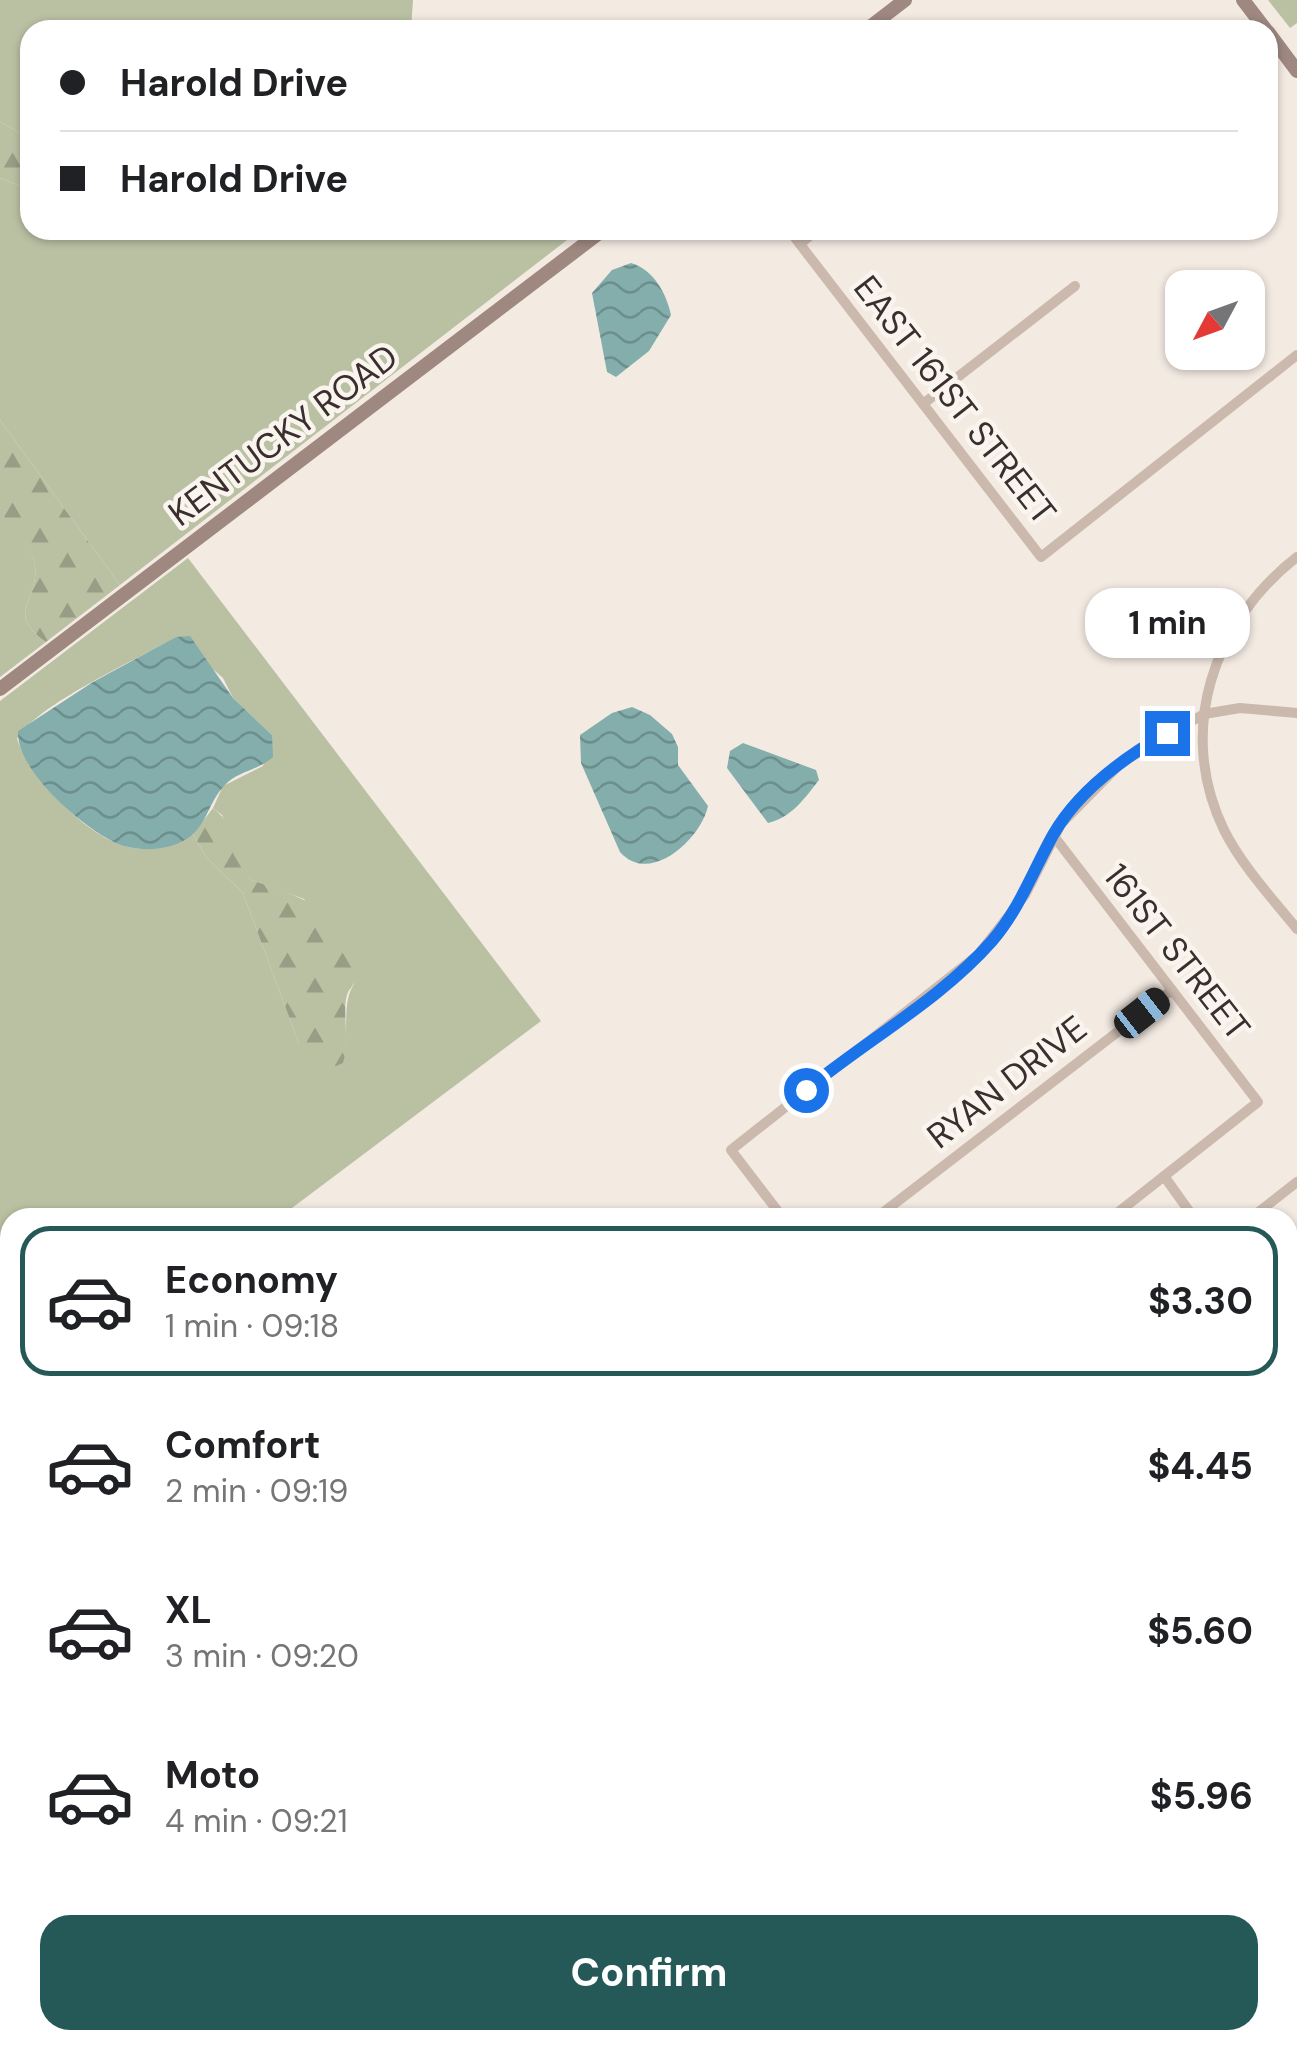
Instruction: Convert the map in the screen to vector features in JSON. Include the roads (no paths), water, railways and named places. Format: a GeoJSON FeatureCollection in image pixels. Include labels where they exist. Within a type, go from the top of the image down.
{"type":"FeatureCollection","features":[{"type":"Feature","properties":{"kind":"street"},"geometry":{"type":"LineString","coordinates":[[879,20],[905,0]]}},
{"type":"Feature","properties":{"kind":"street"},"geometry":{"type":"LineString","coordinates":[[1243,0],[1258,20]]}},
{"type":"Feature","properties":{"kind":"street"},"geometry":{"type":"LineString","coordinates":[[1278,46],[1297,71]]}},
{"type":"Feature","properties":{"kind":"street","name":"KENTUCKY ROAD"},"geometry":{"type":"LineString","coordinates":[[0,689],[590,240]]}},
{"type":"Feature","properties":{"kind":"street","name":"EAST 161ST STREET"},"geometry":{"type":"LineString","coordinates":[[797,240],[1041,556],[1297,355]]}},
{"type":"Feature","properties":{"kind":"street"},"geometry":{"type":"LineString","coordinates":[[800,244],[805,240]]}},
{"type":"Feature","properties":{"kind":"street"},"geometry":{"type":"LineString","coordinates":[[923,404],[1075,286]]}},
{"type":"Feature","properties":{"kind":"street"},"geometry":{"type":"LineString","coordinates":[[1297,557],[1256,592],[1228,633],[1210,678],[1204,714],[1208,783],[1224,829],[1297,930]]}},
{"type":"Feature","properties":{"kind":"street"},"geometry":{"type":"LineString","coordinates":[[775,1208],[731,1150],[978,955],[1025,895],[1053,836],[1080,802],[1122,762],[1204,714],[1240,708],[1297,713]]}},
{"type":"Feature","properties":{"kind":"street","name":"161ST STREET"},"geometry":{"type":"LineString","coordinates":[[1053,836],[1258,1102],[1164,1176]]}},
{"type":"Feature","properties":{"kind":"street","name":"RYAN DRIVE"},"geometry":{"type":"LineString","coordinates":[[889,1208],[1172,990]]}},
{"type":"Feature","properties":{"kind":"street"},"geometry":{"type":"LineString","coordinates":[[1124,1208],[1164,1176],[1187,1208]]}},
{"type":"Feature","properties":{"kind":"street"},"geometry":{"type":"LineString","coordinates":[[1264,1208],[1297,1182]]}},
{"type":"Feature","properties":{"kind":"water"},"geometry":{"type":"Polygon","coordinates":[[[631,263],[658,283],[671,315],[649,351],[616,377],[607,372],[592,293],[612,270],[631,263]]]}},
{"type":"Feature","properties":{"kind":"water"},"geometry":{"type":"Polygon","coordinates":[[[190,636],[233,698],[272,735],[273,757],[226,784],[189,838],[156,849],[118,844],[88,826],[54,797],[28,763],[18,731],[93,682],[176,637],[190,636]]]}},
{"type":"Feature","properties":{"kind":"water"},"geometry":{"type":"Polygon","coordinates":[[[632,707],[650,715],[672,734],[678,747],[678,765],[708,806],[696,832],[685,844],[659,861],[645,864],[620,852],[581,763],[580,735],[612,713],[632,707]]]}},
{"type":"Feature","properties":{"kind":"water"},"geometry":{"type":"Polygon","coordinates":[[[743,743],[816,770],[819,780],[791,812],[768,823],[727,768],[730,751],[743,743]]]}}]}
